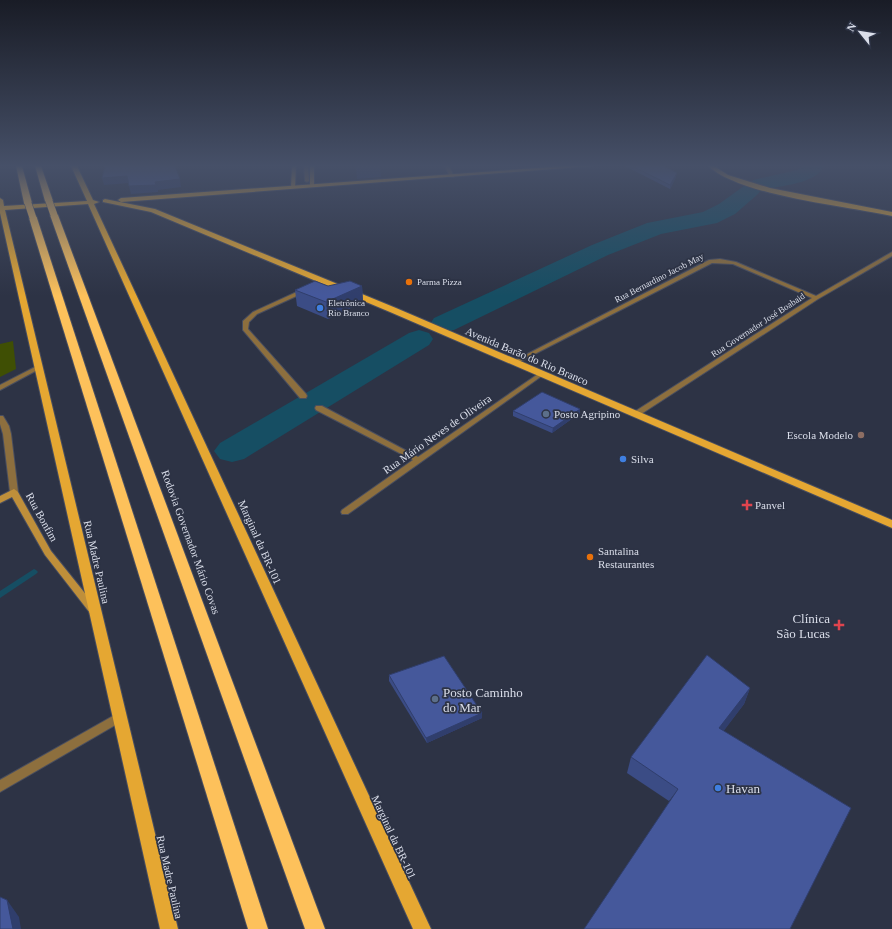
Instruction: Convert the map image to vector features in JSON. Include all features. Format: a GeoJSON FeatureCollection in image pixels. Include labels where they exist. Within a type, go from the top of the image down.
{"type":"FeatureCollection","features":[{"type":"Feature","properties":{"kind":"highway"},"geometry":{"type":"LineString","coordinates":[[30,209],[258,929]]}},
{"type":"Feature","properties":{"kind":"highway","name":"Rodovia Governador Mário Covas"},"geometry":{"type":"LineString","coordinates":[[52,209],[314,929]]}},
{"type":"Feature","properties":{"kind":"main road","name":"Rua Madre Paulina"},"geometry":{"type":"LineString","coordinates":[[2,209],[169,929]]}},
{"type":"Feature","properties":{"kind":"main road","name":"Marginal da BR-101"},"geometry":{"type":"LineString","coordinates":[[93,209],[422,929]]}},
{"type":"Feature","properties":{"kind":"main road","name":"Avenida Barão do Rio Branco"},"geometry":{"type":"LineString","coordinates":[[150,209],[515,362],[892,524]]}},
{"type":"Feature","properties":{"kind":"main road"},"geometry":{"type":"LineString","coordinates":[[870,209],[892,214]]}},
{"type":"Feature","properties":{"kind":"main road"},"geometry":{"type":"LineString","coordinates":[[0,500],[14,492]]}},
{"type":"Feature","properties":{"kind":"main road","name":"Rua Bonfim"},"geometry":{"type":"LineString","coordinates":[[14,492],[48,553],[96,614]]}},
{"type":"Feature","properties":{"kind":"street","name":"Rua Governador José Boabaid"},"geometry":{"type":"LineString","coordinates":[[635,414],[816,298],[892,254]]}},
{"type":"Feature","properties":{"kind":"street","name":"Rua Bernardino Jacob May"},"geometry":{"type":"LineString","coordinates":[[515,362],[711,261],[734,263],[816,298]]}},
{"type":"Feature","properties":{"kind":"street"},"geometry":{"type":"LineString","coordinates":[[303,396],[245,329],[246,322],[255,313],[323,282]]}},
{"type":"Feature","properties":{"kind":"street"},"geometry":{"type":"LineString","coordinates":[[0,388],[38,367]]}},
{"type":"Feature","properties":{"kind":"street","name":"Rua Mário Neves de Oliveira"},"geometry":{"type":"LineString","coordinates":[[345,512],[541,374]]}},
{"type":"Feature","properties":{"kind":"street"},"geometry":{"type":"LineString","coordinates":[[319,408],[419,460]]}},
{"type":"Feature","properties":{"kind":"street","name":"Rua Bonfim"},"geometry":{"type":"LineString","coordinates":[[0,418],[5,426],[7,434],[14,492]]}},
{"type":"Feature","properties":{"kind":"street"},"geometry":{"type":"LineString","coordinates":[[0,786],[120,717]]}},
{"type":"Feature","properties":{"kind":"green space"},"geometry":{"type":"Polygon","coordinates":[[[13,341],[16,369],[0,377],[0,344],[13,341]]]}},
{"type":"Feature","properties":{"kind":"building"},"geometry":{"type":"Polygon","coordinates":[[[315,281],[328,286],[350,281],[362,286],[326,302],[295,290],[315,281]]]}},
{"type":"Feature","properties":{"kind":"building","name":"Posto Agripino"},"geometry":{"type":"Polygon","coordinates":[[[542,392],[580,409],[553,428],[513,411],[542,392]]]}},
{"type":"Feature","properties":{"kind":"building","name":"Havan"},"geometry":{"type":"Polygon","coordinates":[[[707,655],[750,688],[719,728],[851,808],[790,929],[584,929],[678,789],[631,757],[707,655]]]}},
{"type":"Feature","properties":{"kind":"building","name":"Posto Caminho do Mar"},"geometry":{"type":"Polygon","coordinates":[[[444,656],[482,713],[426,738],[389,675],[444,656]]]}},
{"type":"Feature","properties":{"kind":"building"},"geometry":{"type":"Polygon","coordinates":[[[0,897],[7,900],[13,929],[0,929],[0,897]]]}},
{"type":"Feature","properties":{"kind":"waterway"},"geometry":{"type":"LineString","coordinates":[[444,324],[600,250],[655,228],[709,218],[726,209]]}},
{"type":"Feature","properties":{"kind":"waterway"},"geometry":{"type":"LineString","coordinates":[[232,451],[419,339]]}},
{"type":"Feature","properties":{"kind":"waterway"},"geometry":{"type":"LineString","coordinates":[[0,595],[34,572]]}},
{"type":"Feature","properties":{"kind":"place","name":"Parma Pizza"},"geometry":{"type":"Point","coordinates":[409,282]}},
{"type":"Feature","properties":{"kind":"place","name":"Eletrônica Rio Branco"},"geometry":{"type":"Point","coordinates":[320,308]}},
{"type":"Feature","properties":{"kind":"place","name":"Posto Agripino"},"geometry":{"type":"Point","coordinates":[546,414]}},
{"type":"Feature","properties":{"kind":"place","name":"Escola Modelo"},"geometry":{"type":"Point","coordinates":[861,435]}},
{"type":"Feature","properties":{"kind":"place","name":"Silva"},"geometry":{"type":"Point","coordinates":[623,459]}},
{"type":"Feature","properties":{"kind":"place","name":"Panvel"},"geometry":{"type":"Point","coordinates":[747,505]}},
{"type":"Feature","properties":{"kind":"place","name":"Santalina Restaurantes"},"geometry":{"type":"Point","coordinates":[590,557]}},
{"type":"Feature","properties":{"kind":"place","name":"Clínica São Lucas"},"geometry":{"type":"Point","coordinates":[839,625]}},
{"type":"Feature","properties":{"kind":"place","name":"Posto Caminho do Mar"},"geometry":{"type":"Point","coordinates":[435,699]}},
{"type":"Feature","properties":{"kind":"place","name":"Havan"},"geometry":{"type":"Point","coordinates":[718,788]}}]}
